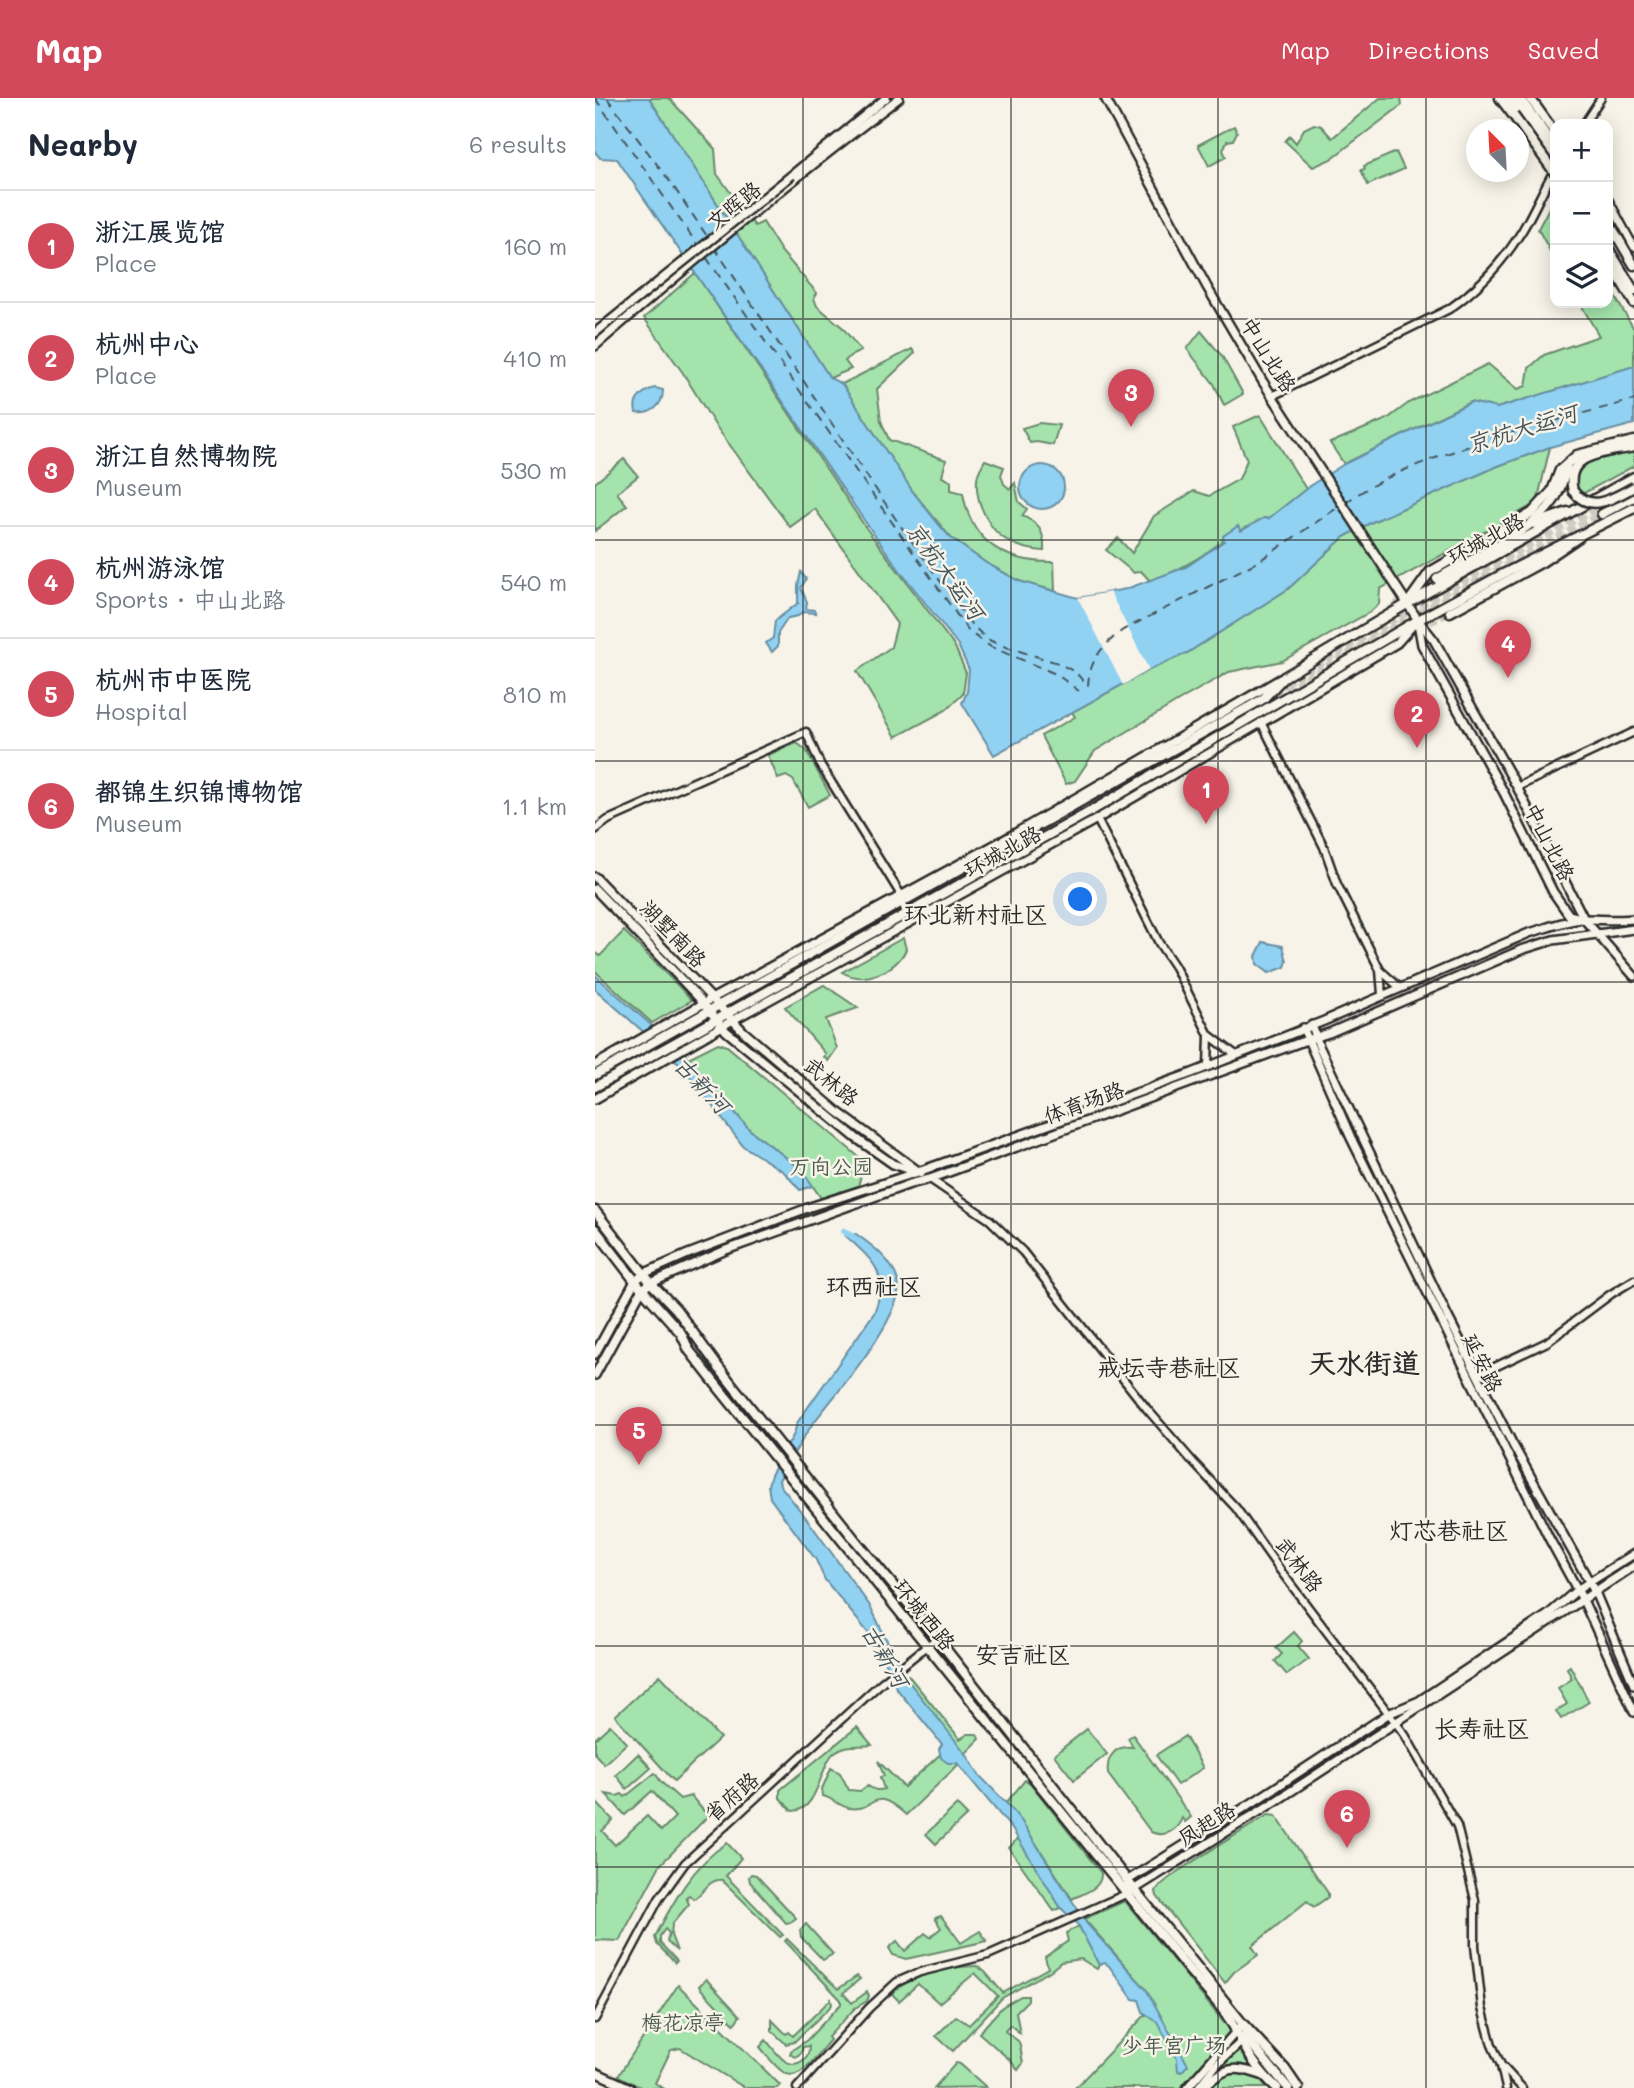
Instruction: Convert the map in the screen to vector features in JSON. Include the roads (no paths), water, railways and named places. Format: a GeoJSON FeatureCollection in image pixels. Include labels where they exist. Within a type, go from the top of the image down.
{"type":"FeatureCollection","features":[{"type":"Feature","properties":{"kind":"main road","name":"文晖路"},"geometry":{"type":"LineString","coordinates":[[595,333],[634,306],[794,177],[886,98]]}},
{"type":"Feature","properties":{"kind":"main road","name":"文晖路"},"geometry":{"type":"LineString","coordinates":[[794,177],[899,98]]}},
{"type":"Feature","properties":{"kind":"main road","name":"中山北路"},"geometry":{"type":"LineString","coordinates":[[1105,98],[1207,287],[1272,396],[1407,604],[1434,640],[1517,787],[1584,919],[1634,976]]}},
{"type":"Feature","properties":{"kind":"main road"},"geometry":{"type":"LineString","coordinates":[[1503,98],[1550,166]]}},
{"type":"Feature","properties":{"kind":"main road"},"geometry":{"type":"LineString","coordinates":[[1512,98],[1550,154]]}},
{"type":"Feature","properties":{"kind":"main road"},"geometry":{"type":"LineString","coordinates":[[1520,98],[1550,141]]}},
{"type":"Feature","properties":{"kind":"main road"},"geometry":{"type":"LineString","coordinates":[[1529,98],[1550,126]]}},
{"type":"Feature","properties":{"kind":"main road"},"geometry":{"type":"LineString","coordinates":[[1529,98],[1550,132]]}},
{"type":"Feature","properties":{"kind":"main road"},"geometry":{"type":"LineString","coordinates":[[1613,229],[1634,265]]}},
{"type":"Feature","properties":{"kind":"main road"},"geometry":{"type":"LineString","coordinates":[[1613,256],[1634,291]]}},
{"type":"Feature","properties":{"kind":"main road"},"geometry":{"type":"LineString","coordinates":[[1613,267],[1634,303]]}},
{"type":"Feature","properties":{"kind":"main road","name":"文晖路"},"geometry":{"type":"LineString","coordinates":[[595,346],[634,306]]}},
{"type":"Feature","properties":{"kind":"main road"},"geometry":{"type":"LineString","coordinates":[[1407,604],[1430,572],[1532,513],[1552,491],[1560,470],[1577,455],[1634,441]]}},
{"type":"Feature","properties":{"kind":"main road"},"geometry":{"type":"LineString","coordinates":[[1634,447],[1590,456],[1572,471],[1571,481],[1573,491],[1579,499],[1588,503],[1611,499],[1634,487]]}},
{"type":"Feature","properties":{"kind":"main road"},"geometry":{"type":"LineString","coordinates":[[1525,528],[1551,504],[1567,467],[1577,455]]}},
{"type":"Feature","properties":{"kind":"main road","name":"环城北路"},"geometry":{"type":"LineString","coordinates":[[595,1075],[662,1031],[1263,699],[1284,677],[1568,512],[1634,477]]}},
{"type":"Feature","properties":{"kind":"main road"},"geometry":{"type":"LineString","coordinates":[[1602,514],[1634,497]]}},
{"type":"Feature","properties":{"kind":"main road","name":"环城北路"},"geometry":{"type":"LineString","coordinates":[[595,1099],[722,1027],[730,1017],[906,914],[1086,814],[1418,620],[1634,508]]}},
{"type":"Feature","properties":{"kind":"main road"},"geometry":{"type":"LineString","coordinates":[[1437,579],[1525,528],[1568,512]]}},
{"type":"Feature","properties":{"kind":"main road"},"geometry":{"type":"LineString","coordinates":[[1450,612],[1542,562],[1579,537]]}},
{"type":"Feature","properties":{"kind":"main road","name":"中山北路"},"geometry":{"type":"LineString","coordinates":[[1418,620],[1422,645],[1504,793],[1553,892],[1569,915],[1584,919]]}},
{"type":"Feature","properties":{"kind":"main road","name":"环城北路"},"geometry":{"type":"LineString","coordinates":[[595,1087],[715,1020],[730,1017],[909,924],[1097,819],[1397,643],[1418,620]]}},
{"type":"Feature","properties":{"kind":"main road","name":"湖墅南路"},"geometry":{"type":"LineString","coordinates":[[595,877],[730,1017]]}},
{"type":"Feature","properties":{"kind":"main road","name":"湖墅南路"},"geometry":{"type":"LineString","coordinates":[[595,889],[722,1027]]}},
{"type":"Feature","properties":{"kind":"main road","name":"体育场路"},"geometry":{"type":"LineString","coordinates":[[595,1354],[635,1281],[645,1273],[713,1244],[810,1207],[918,1172],[1208,1067],[1529,933],[1584,919],[1634,919]]}},
{"type":"Feature","properties":{"kind":"main road","name":"体育场路"},"geometry":{"type":"LineString","coordinates":[[595,1375],[642,1289],[726,1250],[885,1192],[930,1179],[1335,1031],[1521,950],[1553,940],[1634,929]]}},
{"type":"Feature","properties":{"kind":"main road","name":"武林路"},"geometry":{"type":"LineString","coordinates":[[730,1017],[830,1106],[930,1179]]}},
{"type":"Feature","properties":{"kind":"main road","name":"延安路"},"geometry":{"type":"LineString","coordinates":[[1312,1025],[1312,1038],[1351,1138],[1414,1269],[1583,1600],[1634,1712]]}},
{"type":"Feature","properties":{"kind":"main road","name":"武林路"},"geometry":{"type":"LineString","coordinates":[[722,1027],[856,1138],[893,1164],[918,1172]]}},
{"type":"Feature","properties":{"kind":"main road","name":"延安路"},"geometry":{"type":"LineString","coordinates":[[1303,1028],[1312,1038],[1513,1445],[1595,1592],[1634,1685]]}},
{"type":"Feature","properties":{"kind":"main road"},"geometry":{"type":"LineString","coordinates":[[1312,1038],[1324,1045],[1361,1126]]}},
{"type":"Feature","properties":{"kind":"main road","name":"环城北路"},"geometry":{"type":"LineString","coordinates":[[595,1065],[646,1041]]}},
{"type":"Feature","properties":{"kind":"main road","name":"环城西路"},"geometry":{"type":"LineString","coordinates":[[595,1211],[651,1283],[676,1309],[719,1368],[1128,1880],[1130,1891]]}},
{"type":"Feature","properties":{"kind":"main road","name":"环城西路"},"geometry":{"type":"LineString","coordinates":[[595,1229],[681,1334],[689,1350],[772,1455],[1288,2088]]}},
{"type":"Feature","properties":{"kind":"main road"},"geometry":{"type":"LineString","coordinates":[[1128,1880],[1252,1804],[1388,1714],[1419,1700],[1548,1615],[1577,1590],[1634,1554]]}},
{"type":"Feature","properties":{"kind":"main road","name":"凤起路"},"geometry":{"type":"LineString","coordinates":[[1130,1891],[1276,1801],[1634,1566]]}},
{"type":"Feature","properties":{"kind":"main road"},"geometry":{"type":"LineString","coordinates":[[1187,2088],[1239,2027]]}},
{"type":"Feature","properties":{"kind":"main road","name":"环城西路"},"geometry":{"type":"LineString","coordinates":[[1239,2027],[1240,2043],[1264,2076],[1277,2088]]}},
{"type":"Feature","properties":{"kind":"main road","name":"环城西路"},"geometry":{"type":"LineString","coordinates":[[1239,2027],[1285,2069],[1299,2088]]}},
{"type":"Feature","properties":{"kind":"main road"},"geometry":{"type":"LineString","coordinates":[[1201,2088],[1216,2065],[1240,2043]]}},
{"type":"Feature","properties":{"kind":"main road"},"geometry":{"type":"LineString","coordinates":[[1201,2088],[1227,2069],[1240,2068],[1264,2076]]}},
{"type":"Feature","properties":{"kind":"main road"},"geometry":{"type":"LineString","coordinates":[[595,2071],[630,2088]]}},
{"type":"Feature","properties":{"kind":"street"},"geometry":{"type":"LineString","coordinates":[[1587,119],[1601,98]]}},
{"type":"Feature","properties":{"kind":"street"},"geometry":{"type":"LineString","coordinates":[[1272,396],[1440,314],[1469,295],[1487,278],[1521,233],[1550,179]]}},
{"type":"Feature","properties":{"kind":"street"},"geometry":{"type":"LineString","coordinates":[[1613,208],[1634,247]]}},
{"type":"Feature","properties":{"kind":"street"},"geometry":{"type":"LineString","coordinates":[[1261,722],[1324,848],[1337,884],[1380,970],[1399,987]]}},
{"type":"Feature","properties":{"kind":"street"},"geometry":{"type":"LineString","coordinates":[[595,830],[608,820],[806,732],[820,764],[902,899],[909,924]]}},
{"type":"Feature","properties":{"kind":"street"},"geometry":{"type":"LineString","coordinates":[[1517,787],[1634,732]]}},
{"type":"Feature","properties":{"kind":"street"},"geometry":{"type":"LineString","coordinates":[[1097,819],[1209,1035],[1236,1055]]}},
{"type":"Feature","properties":{"kind":"street"},"geometry":{"type":"LineString","coordinates":[[1380,970],[1382,994]]}},
{"type":"Feature","properties":{"kind":"street"},"geometry":{"type":"LineString","coordinates":[[1208,1067],[1209,1035]]}},
{"type":"Feature","properties":{"kind":"street","name":"武林路"},"geometry":{"type":"LineString","coordinates":[[930,1179],[990,1220],[1023,1252],[1147,1409],[1236,1508],[1405,1735],[1457,1826],[1475,1900],[1475,1946],[1480,1998],[1506,2088]]}},
{"type":"Feature","properties":{"kind":"street"},"geometry":{"type":"LineString","coordinates":[[1478,1375],[1547,1342],[1634,1280]]}},
{"type":"Feature","properties":{"kind":"street","name":"省府路"},"geometry":{"type":"LineString","coordinates":[[595,2019],[659,1899],[685,1863],[882,1682],[937,1638]]}},
{"type":"Feature","properties":{"kind":"street","name":"凤起路"},"geometry":{"type":"LineString","coordinates":[[797,2088],[869,2008],[897,1982],[920,1972],[988,1955],[1130,1891]]}},
{"type":"Feature","properties":{"kind":"street","name":"武林路"},"geometry":{"type":"LineString","coordinates":[[1501,2065],[1522,2088]]}},
{"type":"Feature","properties":{"kind":"water","name":"京杭大运河"},"geometry":{"type":"Polygon","coordinates":[[[595,98],[649,98],[830,378],[842,384],[913,492],[951,538],[986,563],[1019,581],[1078,598],[1126,589],[1186,567],[1224,541],[1223,536],[1238,526],[1241,531],[1264,518],[1268,519],[1311,485],[1344,464],[1471,402],[1497,408],[1634,366],[1634,424],[1550,447],[1498,466],[1372,522],[1344,537],[1288,589],[1187,653],[1149,670],[994,755],[962,703],[967,692],[969,670],[958,645],[866,523],[617,159],[600,158],[595,152],[595,98]]]}},
{"type":"Feature","properties":{"kind":"water"},"geometry":{"type":"Polygon","coordinates":[[[655,388],[663,390],[658,405],[651,411],[636,413],[635,408],[640,396],[655,388]]]}},
{"type":"Feature","properties":{"kind":"water"},"geometry":{"type":"Polygon","coordinates":[[[1042,465],[1058,471],[1064,487],[1058,503],[1042,509],[1026,503],[1020,487],[1026,471],[1042,465]]]}},
{"type":"Feature","properties":{"kind":"water"},"geometry":{"type":"Polygon","coordinates":[[[801,572],[806,579],[801,588],[807,602],[806,609],[816,613],[803,612],[788,618],[778,633],[778,646],[772,652],[766,643],[773,638],[775,621],[798,603],[801,572]]]}},
{"type":"Feature","properties":{"kind":"water"},"geometry":{"type":"Polygon","coordinates":[[[1263,942],[1283,946],[1287,961],[1285,967],[1269,973],[1257,964],[1256,956],[1263,942]]]}},
{"type":"Feature","properties":{"kind":"water"},"geometry":{"type":"Polygon","coordinates":[[[595,975],[688,1058],[750,1130],[801,1169],[813,1186],[800,1190],[784,1172],[743,1146],[682,1066],[595,989],[595,975]]]}},
{"type":"Feature","properties":{"kind":"water"},"geometry":{"type":"Polygon","coordinates":[[[856,1234],[887,1260],[898,1281],[898,1296],[881,1333],[805,1435],[779,1480],[780,1485],[870,1606],[905,1677],[967,1755],[979,1775],[1022,1822],[1087,1924],[1146,1989],[1188,2065],[1181,2072],[1178,2071],[1177,2059],[1157,2022],[1143,2012],[1139,2000],[1133,1999],[1109,1966],[1105,1963],[1099,1965],[1079,1926],[1061,1908],[1012,1829],[957,1763],[948,1763],[941,1758],[939,1749],[942,1744],[896,1688],[879,1646],[825,1580],[816,1560],[770,1498],[768,1485],[771,1475],[794,1434],[797,1423],[874,1313],[879,1299],[880,1278],[877,1269],[846,1236],[856,1234]]]}},
{"type":"Feature","properties":{"kind":"waterway","name":"古新河"},"geometry":{"type":"LineString","coordinates":[[844,1231],[857,1240]]}},
{"type":"Feature","properties":{"kind":"tunnel"},"geometry":{"type":"LineString","coordinates":[[1274,689],[1607,502]]}},
{"type":"Feature","properties":{"kind":"tunnel"},"geometry":{"type":"LineString","coordinates":[[922,901],[1435,604],[1602,514]]}},
{"type":"Feature","properties":{"kind":"tunnel"},"geometry":{"type":"LineString","coordinates":[[1388,613],[1397,604],[1437,579]]}},
{"type":"Feature","properties":{"kind":"tunnel"},"geometry":{"type":"LineString","coordinates":[[1419,627],[1450,612]]}},
{"type":"Feature","properties":{"kind":"place","name":"浙江自然博物院"},"geometry":{"type":"Point","coordinates":[1131,427]}},
{"type":"Feature","properties":{"kind":"place","name":"杭州游泳馆"},"geometry":{"type":"Point","coordinates":[1508,678]}},
{"type":"Feature","properties":{"kind":"place","name":"杭州中心"},"geometry":{"type":"Point","coordinates":[1417,748]}},
{"type":"Feature","properties":{"kind":"place","name":"浙江展览馆"},"geometry":{"type":"Point","coordinates":[1206,824]}},
{"type":"Feature","properties":{"kind":"place","name":"杭州市中医院"},"geometry":{"type":"Point","coordinates":[639,1465]}},
{"type":"Feature","properties":{"kind":"place","name":"都锦生织锦博物馆"},"geometry":{"type":"Point","coordinates":[1347,1848]}},
{"type":"Feature","properties":{"kind":"district","name":"环北新村社区"},"geometry":{"type":"Point","coordinates":[976,915]}},
{"type":"Feature","properties":{"kind":"district","name":"环西社区"},"geometry":{"type":"Point","coordinates":[874,1287]}},
{"type":"Feature","properties":{"kind":"district","name":"天水街道"},"geometry":{"type":"Point","coordinates":[1364,1363]}},
{"type":"Feature","properties":{"kind":"district","name":"戒坛寺巷社区"},"geometry":{"type":"Point","coordinates":[1169,1368]}},
{"type":"Feature","properties":{"kind":"district","name":"灯芯巷社区"},"geometry":{"type":"Point","coordinates":[1449,1531]}},
{"type":"Feature","properties":{"kind":"district","name":"安吉社区"},"geometry":{"type":"Point","coordinates":[1023,1655]}},
{"type":"Feature","properties":{"kind":"district","name":"长寿社区"},"geometry":{"type":"Point","coordinates":[1482,1729]}},
{"type":"Feature","properties":{"kind":"park label","name":"万向公园"},"geometry":{"type":"Point","coordinates":[831,1167]}},
{"type":"Feature","properties":{"kind":"park label","name":"梅花凉亭"},"geometry":{"type":"Point","coordinates":[683,2023]}},
{"type":"Feature","properties":{"kind":"park label","name":"少年宫广场"},"geometry":{"type":"Point","coordinates":[1174,2046]}}]}
